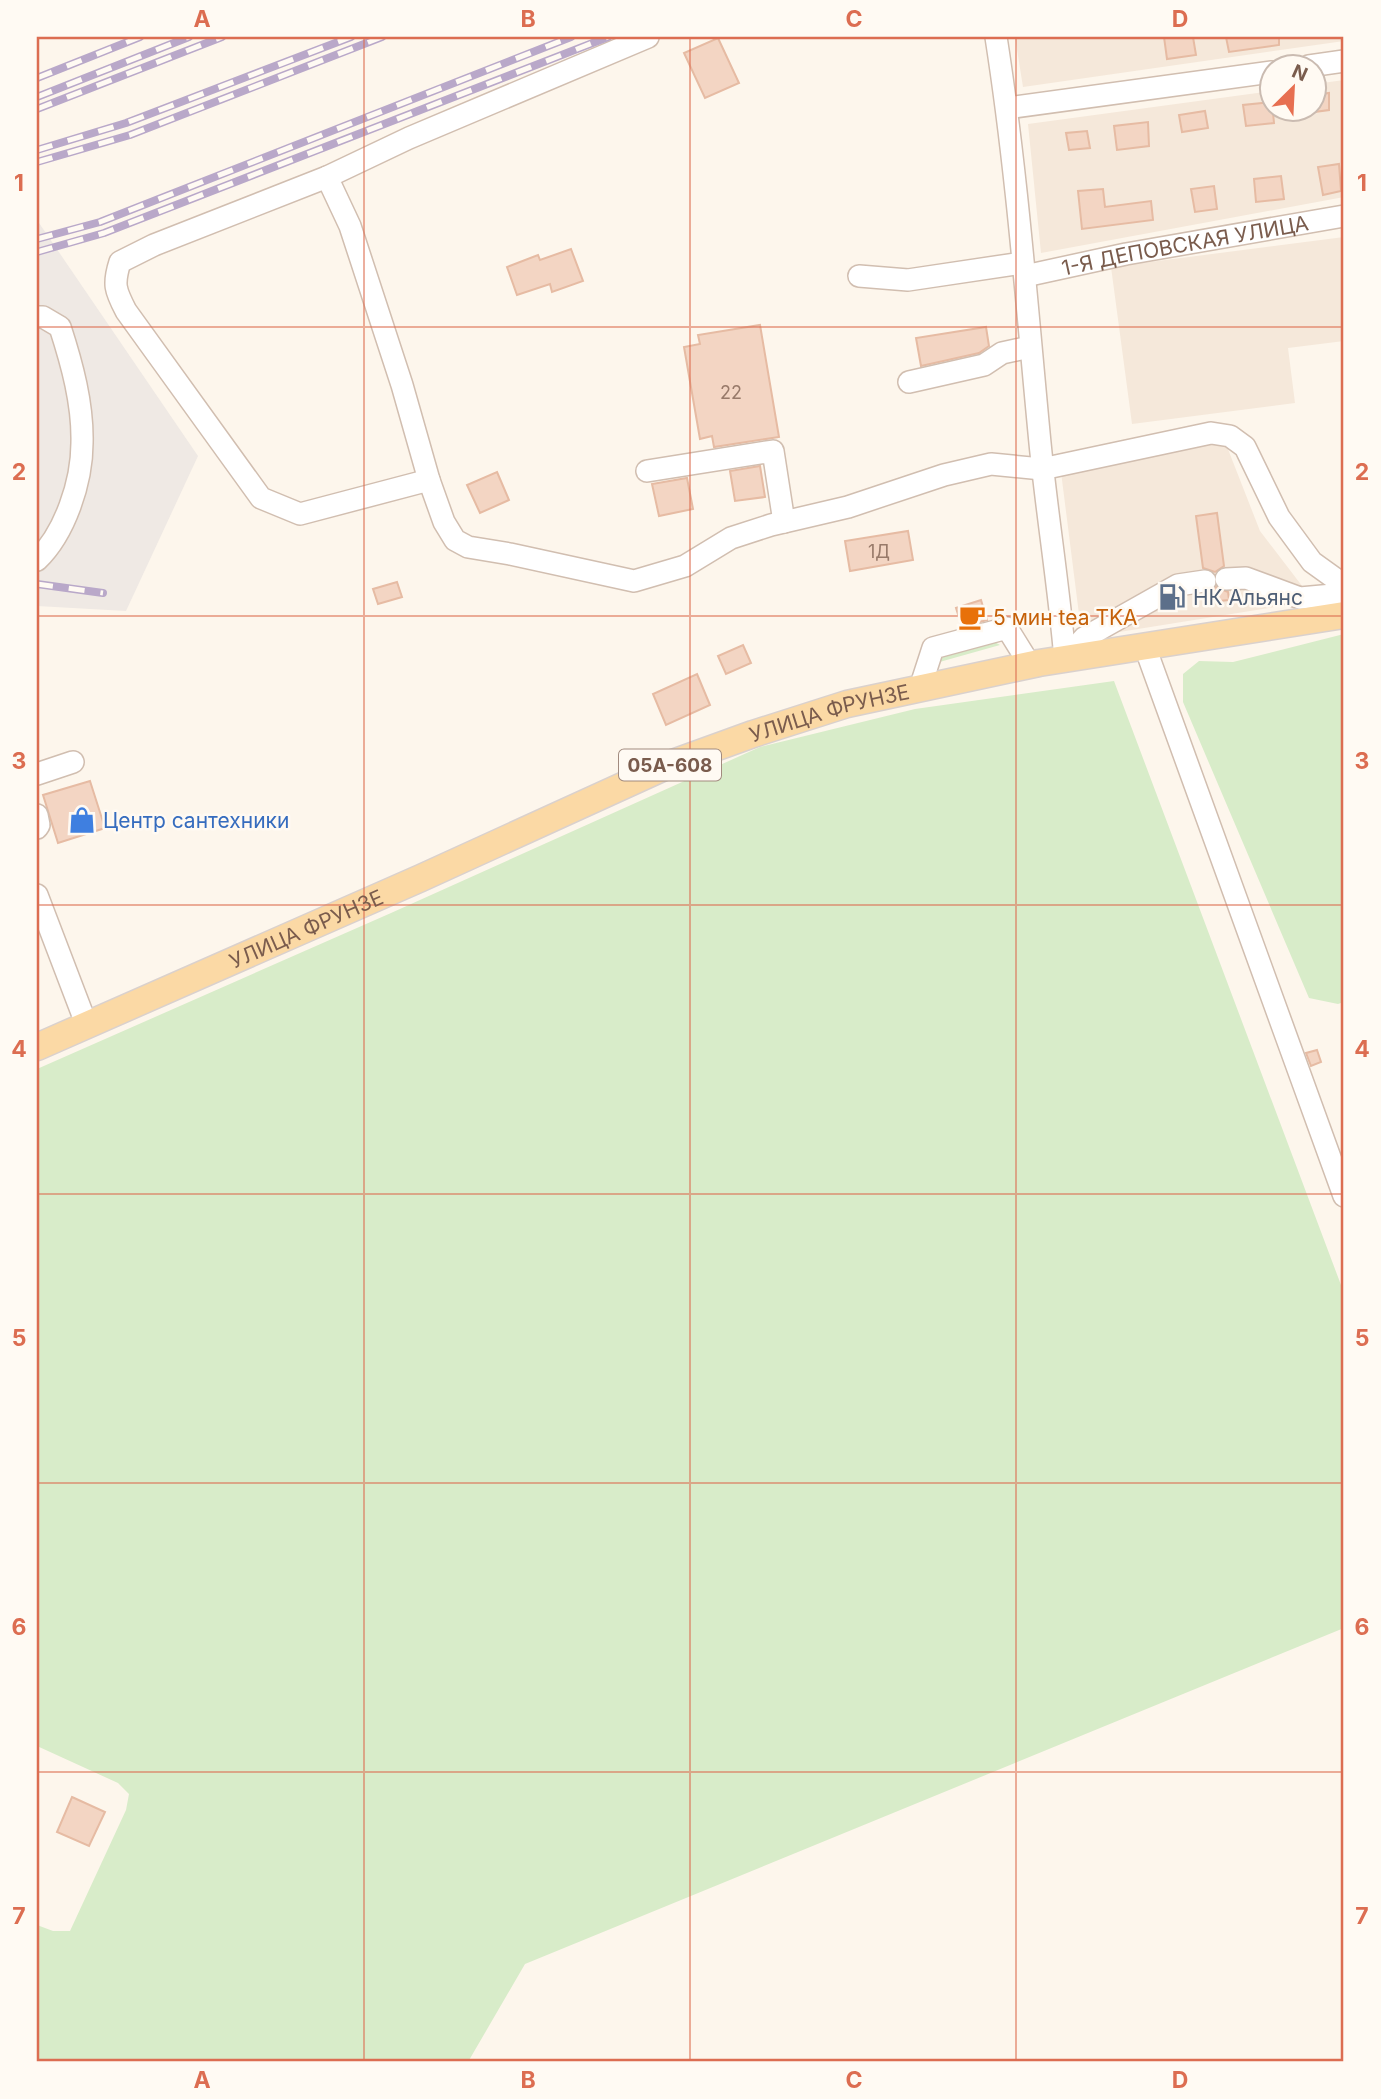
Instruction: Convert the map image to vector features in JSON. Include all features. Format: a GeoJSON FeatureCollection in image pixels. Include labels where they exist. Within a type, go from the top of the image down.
{"type":"FeatureCollection","features":[{"type":"Feature","properties":{"kind":"main road","name":"УЛИЦА ФРУНЗЕ"},"geometry":{"type":"LineString","coordinates":[[37,1047],[673,763],[753,734],[847,704],[1030,665],[1344,615]]}},
{"type":"Feature","properties":{"kind":"street"},"geometry":{"type":"LineString","coordinates":[[429,480],[300,514],[261,498],[118,297],[114,281],[120,262],[154,245],[327,177],[409,138],[648,37]]}},
{"type":"Feature","properties":{"kind":"street"},"geometry":{"type":"LineString","coordinates":[[996,37],[1007,108],[1042,469],[1065,659]]}},
{"type":"Feature","properties":{"kind":"street"},"geometry":{"type":"LineString","coordinates":[[1007,108],[1258,74]]}},
{"type":"Feature","properties":{"kind":"street"},"geometry":{"type":"LineString","coordinates":[[327,177],[350,226],[444,522],[455,540],[468,547],[634,581],[685,566],[731,538],[848,507],[944,475],[991,464],[1042,469],[1211,433],[1230,436],[1245,447],[1279,516],[1312,562],[1344,585]]}},
{"type":"Feature","properties":{"kind":"street","name":"1-Я ДЕПОВСКАЯ УЛИЦА"},"geometry":{"type":"LineString","coordinates":[[859,276],[908,280],[1023,269],[1344,216]]}},
{"type":"Feature","properties":{"kind":"street"},"geometry":{"type":"LineString","coordinates":[[37,317],[43,317],[60,327],[75,375],[82,443],[74,494],[66,515],[47,550],[37,560]]}},
{"type":"Feature","properties":{"kind":"street"},"geometry":{"type":"LineString","coordinates":[[909,382],[984,365],[1002,353],[1030,347]]}},
{"type":"Feature","properties":{"kind":"street"},"geometry":{"type":"LineString","coordinates":[[647,471],[773,451],[784,522]]}},
{"type":"Feature","properties":{"kind":"street"},"geometry":{"type":"LineString","coordinates":[[1065,659],[1084,638],[1178,585],[1246,579],[1300,598],[1344,594]]}},
{"type":"Feature","properties":{"kind":"street"},"geometry":{"type":"LineString","coordinates":[[920,688],[933,648],[1007,628],[1030,665]]}},
{"type":"Feature","properties":{"kind":"street"},"geometry":{"type":"LineString","coordinates":[[1145,647],[1344,1196]]}},
{"type":"Feature","properties":{"kind":"street"},"geometry":{"type":"LineString","coordinates":[[37,774],[73,762]]}},
{"type":"Feature","properties":{"kind":"street"},"geometry":{"type":"LineString","coordinates":[[37,815],[37,828]]}},
{"type":"Feature","properties":{"kind":"street"},"geometry":{"type":"LineString","coordinates":[[37,895],[87,1026]]}},
{"type":"Feature","properties":{"kind":"shaded area"},"geometry":{"type":"Polygon","coordinates":[[[1015,37],[1344,37],[1344,41],[1023,87],[1015,37]]]}},
{"type":"Feature","properties":{"kind":"shaded area"},"geometry":{"type":"Polygon","coordinates":[[[1344,80],[1344,197],[1041,253],[1028,124],[1258,93],[1258,122],[1328,122],[1328,82],[1344,80]]]}},
{"type":"Feature","properties":{"kind":"shaded area"},"geometry":{"type":"Polygon","coordinates":[[[37,220],[198,456],[126,611],[37,606],[37,220]]]}},
{"type":"Feature","properties":{"kind":"shaded area"},"geometry":{"type":"Polygon","coordinates":[[[1344,237],[1344,341],[1288,348],[1295,403],[1132,424],[1111,267],[1344,237]]]}},
{"type":"Feature","properties":{"kind":"shaded area"},"geometry":{"type":"Polygon","coordinates":[[[1224,439],[1260,531],[1309,595],[1325,599],[1082,638],[1061,472],[1224,439]]]}},
{"type":"Feature","properties":{"kind":"green space"},"geometry":{"type":"Polygon","coordinates":[[[1344,634],[1344,1002],[1338,1004],[1309,998],[1183,702],[1183,674],[1199,661],[1233,662],[1344,634]]]}},
{"type":"Feature","properties":{"kind":"green space"},"geometry":{"type":"Polygon","coordinates":[[[993,641],[1000,645],[936,663],[938,656],[993,641]]]}},
{"type":"Feature","properties":{"kind":"green space"},"geometry":{"type":"Polygon","coordinates":[[[1114,681],[1344,1293],[1344,1628],[525,1964],[468,2062],[37,2062],[37,1925],[53,1931],[70,1931],[126,1810],[129,1794],[118,1783],[37,1746],[37,1069],[760,747],[915,709],[1114,681]]]}},
{"type":"Feature","properties":{"kind":"building"},"geometry":{"type":"Polygon","coordinates":[[[1164,37],[1193,37],[1196,55],[1167,59],[1164,37]]]}},
{"type":"Feature","properties":{"kind":"building"},"geometry":{"type":"Polygon","coordinates":[[[1226,37],[1279,37],[1279,45],[1229,52],[1226,37]]]}},
{"type":"Feature","properties":{"kind":"building"},"geometry":{"type":"Polygon","coordinates":[[[718,38],[739,83],[705,98],[684,53],[718,38]]]}},
{"type":"Feature","properties":{"kind":"building"},"geometry":{"type":"Polygon","coordinates":[[[1258,103],[1258,122],[1274,123],[1246,126],[1243,105],[1258,103]]]}},
{"type":"Feature","properties":{"kind":"building"},"geometry":{"type":"Polygon","coordinates":[[[1205,111],[1208,128],[1182,132],[1179,115],[1205,111]]]}},
{"type":"Feature","properties":{"kind":"building"},"geometry":{"type":"Polygon","coordinates":[[[1148,122],[1149,146],[1117,150],[1114,126],[1148,122]]]}},
{"type":"Feature","properties":{"kind":"building"},"geometry":{"type":"Polygon","coordinates":[[[1087,131],[1090,148],[1069,150],[1066,133],[1087,131]]]}},
{"type":"Feature","properties":{"kind":"building"},"geometry":{"type":"Polygon","coordinates":[[[1339,164],[1341,191],[1323,195],[1318,167],[1339,164]]]}},
{"type":"Feature","properties":{"kind":"building"},"geometry":{"type":"Polygon","coordinates":[[[1281,176],[1284,199],[1256,202],[1254,179],[1281,176]]]}},
{"type":"Feature","properties":{"kind":"building"},"geometry":{"type":"Polygon","coordinates":[[[1214,186],[1217,209],[1195,212],[1191,189],[1214,186]]]}},
{"type":"Feature","properties":{"kind":"building"},"geometry":{"type":"Polygon","coordinates":[[[1103,189],[1105,207],[1151,201],[1153,220],[1082,229],[1078,191],[1103,189]]]}},
{"type":"Feature","properties":{"kind":"building"},"geometry":{"type":"Polygon","coordinates":[[[571,249],[583,281],[552,292],[550,284],[517,295],[507,267],[538,255],[540,260],[571,249]]]}},
{"type":"Feature","properties":{"kind":"building"},"geometry":{"type":"Polygon","coordinates":[[[760,325],[779,437],[714,447],[712,436],[700,439],[684,347],[700,344],[698,335],[760,325]]]}},
{"type":"Feature","properties":{"kind":"building"},"geometry":{"type":"Polygon","coordinates":[[[986,327],[989,346],[979,353],[921,366],[916,338],[986,327]]]}},
{"type":"Feature","properties":{"kind":"building"},"geometry":{"type":"Polygon","coordinates":[[[760,466],[765,497],[735,501],[730,471],[760,466]]]}},
{"type":"Feature","properties":{"kind":"building"},"geometry":{"type":"Polygon","coordinates":[[[497,472],[509,500],[480,513],[467,485],[497,472]]]}},
{"type":"Feature","properties":{"kind":"building"},"geometry":{"type":"Polygon","coordinates":[[[687,478],[693,509],[659,516],[652,484],[687,478]]]}},
{"type":"Feature","properties":{"kind":"building"},"geometry":{"type":"Polygon","coordinates":[[[1217,513],[1224,566],[1215,572],[1203,568],[1196,516],[1217,513]]]}},
{"type":"Feature","properties":{"kind":"building"},"geometry":{"type":"Polygon","coordinates":[[[908,531],[913,560],[850,571],[845,541],[908,531]]]}},
{"type":"Feature","properties":{"kind":"building"},"geometry":{"type":"Polygon","coordinates":[[[397,582],[402,597],[378,604],[373,589],[397,582]]]}},
{"type":"Feature","properties":{"kind":"building"},"geometry":{"type":"Polygon","coordinates":[[[1216,587],[1228,592],[1229,600],[1208,602],[1206,594],[1216,587]]]}},
{"type":"Feature","properties":{"kind":"building","name":"5 мин tea TKA"},"geometry":{"type":"Polygon","coordinates":[[[981,600],[987,620],[962,627],[956,608],[981,600]]]}},
{"type":"Feature","properties":{"kind":"building"},"geometry":{"type":"Polygon","coordinates":[[[743,645],[751,663],[726,674],[718,656],[743,645]]]}},
{"type":"Feature","properties":{"kind":"building"},"geometry":{"type":"Polygon","coordinates":[[[697,674],[710,705],[666,725],[653,694],[697,674]]]}},
{"type":"Feature","properties":{"kind":"building"},"geometry":{"type":"Polygon","coordinates":[[[90,781],[105,828],[58,843],[43,795],[90,781]]]}},
{"type":"Feature","properties":{"kind":"building"},"geometry":{"type":"Polygon","coordinates":[[[1317,1050],[1321,1062],[1311,1066],[1306,1053],[1317,1050]]]}},
{"type":"Feature","properties":{"kind":"building"},"geometry":{"type":"Polygon","coordinates":[[[72,1797],[105,1812],[89,1846],[57,1832],[72,1797]]]}},
{"type":"Feature","properties":{"kind":"railway"},"geometry":{"type":"LineString","coordinates":[[37,78],[140,37]]}},
{"type":"Feature","properties":{"kind":"railway"},"geometry":{"type":"LineString","coordinates":[[37,97],[189,37]]}},
{"type":"Feature","properties":{"kind":"railway"},"geometry":{"type":"LineString","coordinates":[[37,109],[222,37]]}},
{"type":"Feature","properties":{"kind":"railway"},"geometry":{"type":"LineString","coordinates":[[37,150],[126,123],[351,37]]}},
{"type":"Feature","properties":{"kind":"railway"},"geometry":{"type":"LineString","coordinates":[[37,162],[130,135],[382,37]]}},
{"type":"Feature","properties":{"kind":"railway"},"geometry":{"type":"LineString","coordinates":[[37,239],[100,222],[571,37]]}},
{"type":"Feature","properties":{"kind":"railway"},"geometry":{"type":"LineString","coordinates":[[37,252],[104,233],[608,37]]}},
{"type":"Feature","properties":{"kind":"railway"},"geometry":{"type":"LineString","coordinates":[[37,584],[103,593]]}},
{"type":"Feature","properties":{"kind":"place","name":"НК Альянс"},"geometry":{"type":"Point","coordinates":[1172,597]}},
{"type":"Feature","properties":{"kind":"place","name":"5 мин tea TKA"},"geometry":{"type":"Point","coordinates":[972,617]}},
{"type":"Feature","properties":{"kind":"place","name":"Центр сантехники"},"geometry":{"type":"Point","coordinates":[82,820]}}]}
